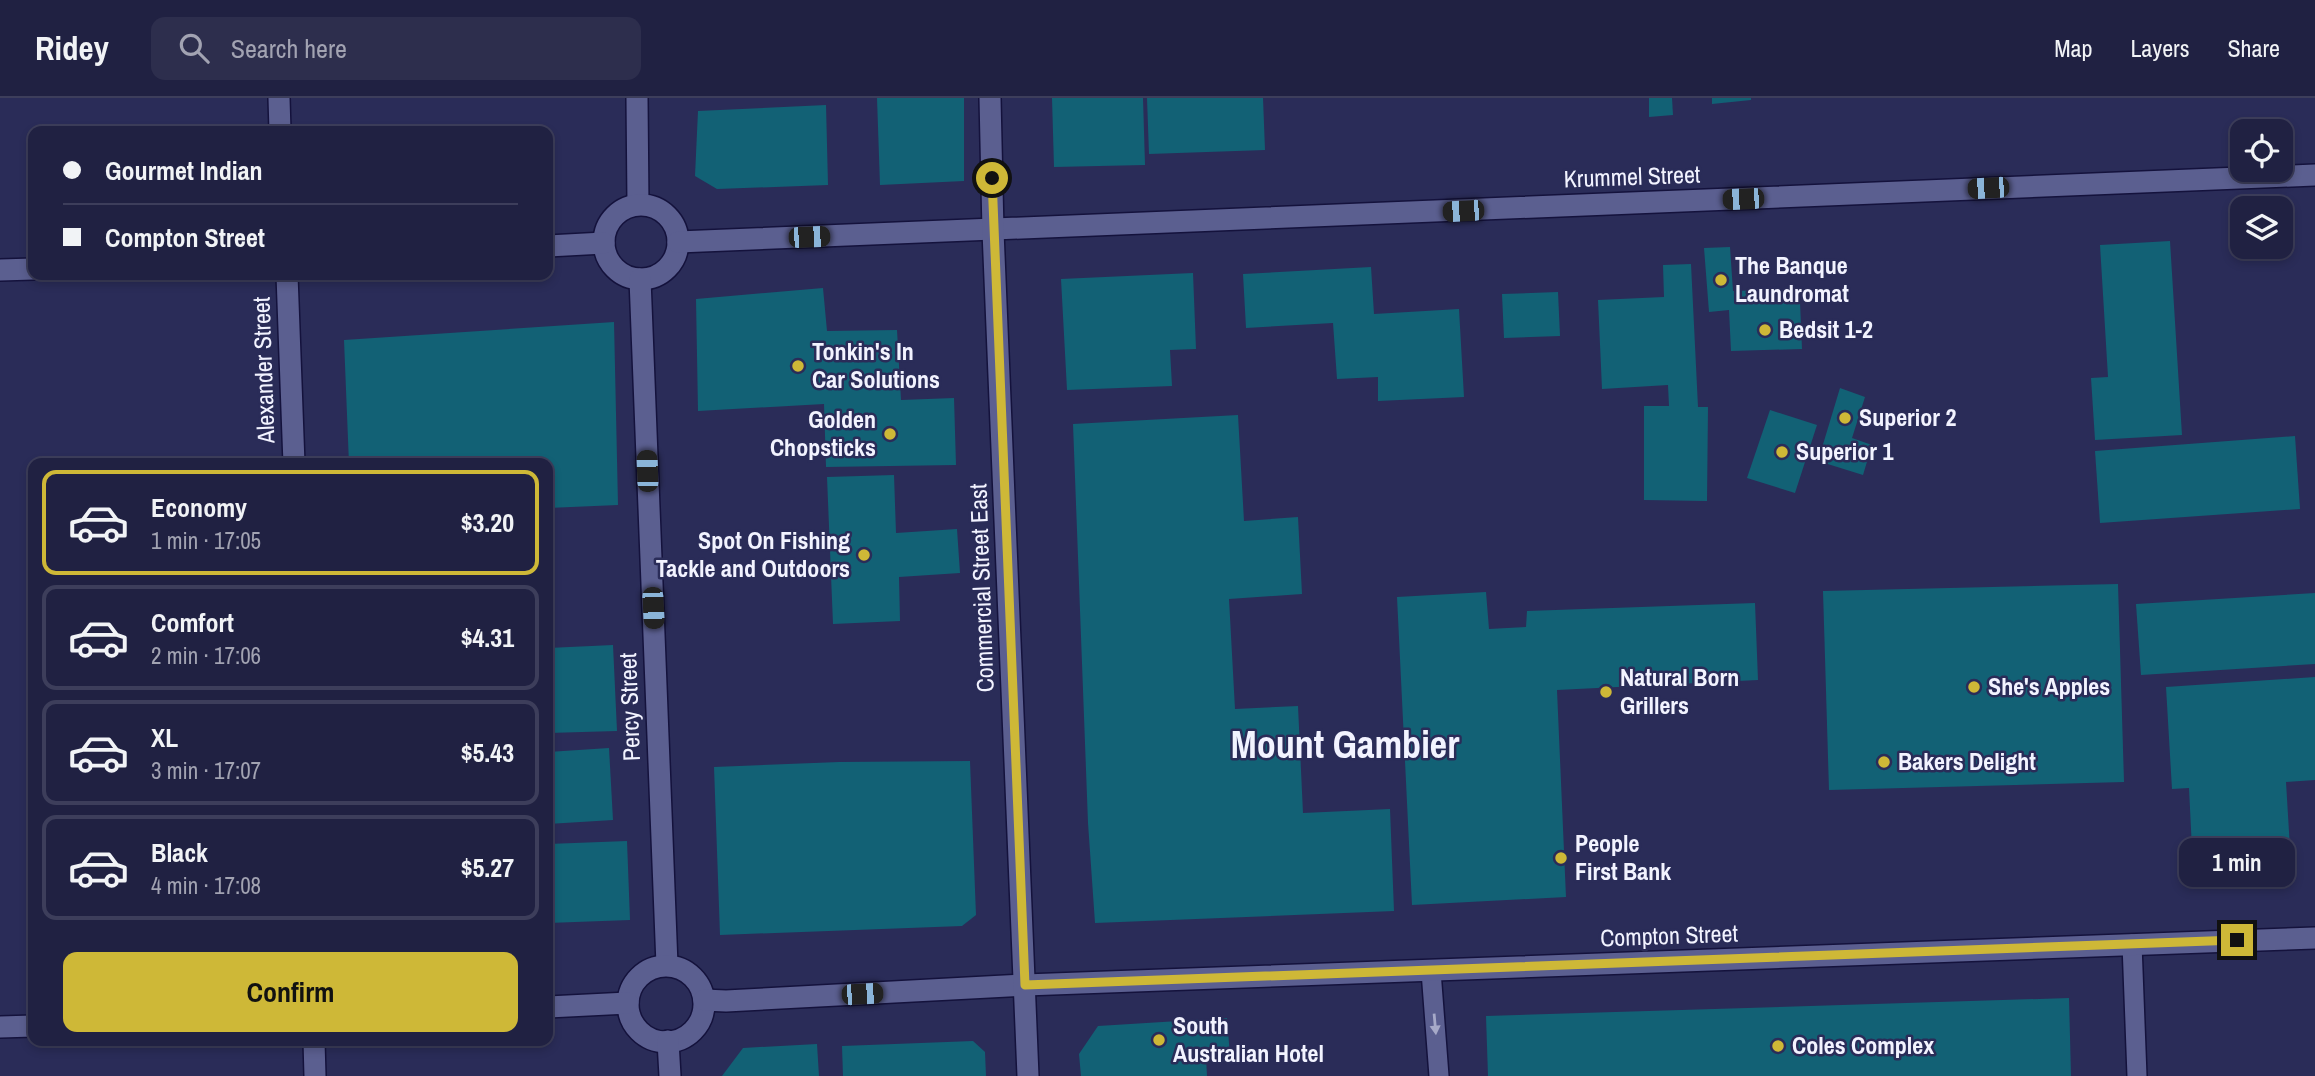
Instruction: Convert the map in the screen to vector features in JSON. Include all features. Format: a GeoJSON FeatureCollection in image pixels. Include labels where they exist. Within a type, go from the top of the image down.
{"type":"FeatureCollection","features":[{"type":"Feature","properties":{"kind":"street"},"geometry":{"type":"LineString","coordinates":[[279,98],[281,126]]}},
{"type":"Feature","properties":{"kind":"street"},"geometry":{"type":"LineString","coordinates":[[638,98],[638,204]]}},
{"type":"Feature","properties":{"kind":"street","name":"Commercial Street East"},"geometry":{"type":"LineString","coordinates":[[990,98],[993,231],[1028,1076]]}},
{"type":"Feature","properties":{"kind":"street","name":"Krummel Street"},"geometry":{"type":"LineString","coordinates":[[678,242],[2315,175]]}},
{"type":"Feature","properties":{"kind":"street"},"geometry":{"type":"LineString","coordinates":[[638,204],[650,205],[662,211],[677,230],[676,254],[671,264],[652,278],[628,277],[618,271],[609,262],[604,243],[607,225],[614,214],[638,204]]}},
{"type":"Feature","properties":{"kind":"street"},"geometry":{"type":"LineString","coordinates":[[553,246],[604,243]]}},
{"type":"Feature","properties":{"kind":"street"},"geometry":{"type":"LineString","coordinates":[[0,270],[28,269]]}},
{"type":"Feature","properties":{"kind":"street","name":"Percy Street"},"geometry":{"type":"LineString","coordinates":[[640,279],[667,965]]}},
{"type":"Feature","properties":{"kind":"street","name":"Alexander Street"},"geometry":{"type":"LineString","coordinates":[[287,280],[293,458]]}},
{"type":"Feature","properties":{"kind":"street","name":"Compton Street"},"geometry":{"type":"LineString","coordinates":[[704,1000],[1025,985],[2315,938]]}},
{"type":"Feature","properties":{"kind":"street"},"geometry":{"type":"LineString","coordinates":[[667,965],[678,967],[695,980],[704,1000],[703,1013],[690,1033],[680,1039],[668,1041],[656,1040],[635,1027],[628,1003],[635,980],[644,972],[667,965]]}},
{"type":"Feature","properties":{"kind":"street"},"geometry":{"type":"LineString","coordinates":[[553,1007],[628,1003]]}},
{"type":"Feature","properties":{"kind":"street"},"geometry":{"type":"LineString","coordinates":[[0,1027],[28,1026]]}},
{"type":"Feature","properties":{"kind":"street"},"geometry":{"type":"LineString","coordinates":[[668,1041],[670,1076]]}},
{"type":"Feature","properties":{"kind":"street"},"geometry":{"type":"LineString","coordinates":[[314,1046],[316,1076]]}},
{"type":"Feature","properties":{"kind":"lane"},"geometry":{"type":"LineString","coordinates":[[2132,944],[2137,1076]]}},
{"type":"Feature","properties":{"kind":"lane"},"geometry":{"type":"LineString","coordinates":[[1431,971],[1439,1076]]}},
{"type":"Feature","properties":{"kind":"building"},"geometry":{"type":"Polygon","coordinates":[[[877,98],[964,98],[964,181],[880,185],[877,98]]]}},
{"type":"Feature","properties":{"kind":"building"},"geometry":{"type":"Polygon","coordinates":[[[1052,98],[1143,98],[1145,165],[1054,167],[1052,98]]]}},
{"type":"Feature","properties":{"kind":"building"},"geometry":{"type":"Polygon","coordinates":[[[1147,98],[1263,98],[1265,150],[1149,154],[1147,98]]]}},
{"type":"Feature","properties":{"kind":"building"},"geometry":{"type":"Polygon","coordinates":[[[1649,98],[1672,98],[1673,115],[1649,117],[1649,98]]]}},
{"type":"Feature","properties":{"kind":"building"},"geometry":{"type":"Polygon","coordinates":[[[1712,98],[1751,98],[1751,100],[1712,104],[1712,98]]]}},
{"type":"Feature","properties":{"kind":"building"},"geometry":{"type":"Polygon","coordinates":[[[826,105],[828,185],[717,189],[695,176],[698,111],[826,105]]]}},
{"type":"Feature","properties":{"kind":"building"},"geometry":{"type":"Polygon","coordinates":[[[2170,241],[2182,435],[2095,440],[2091,378],[2108,377],[2100,245],[2170,241]]]}},
{"type":"Feature","properties":{"kind":"building","name":"Bedsit 1-2"},"geometry":{"type":"Polygon","coordinates":[[[1730,247],[1733,291],[1795,289],[1795,302],[1800,302],[1802,349],[1731,351],[1729,310],[1709,312],[1704,248],[1730,247]]]}},
{"type":"Feature","properties":{"kind":"building"},"geometry":{"type":"Polygon","coordinates":[[[1691,264],[1698,407],[1708,407],[1707,501],[1644,500],[1644,406],[1669,406],[1668,385],[1602,389],[1598,300],[1664,297],[1663,265],[1691,264]]]}},
{"type":"Feature","properties":{"kind":"building"},"geometry":{"type":"Polygon","coordinates":[[[1371,267],[1374,314],[1459,309],[1464,397],[1378,401],[1378,377],[1337,379],[1333,323],[1246,328],[1243,274],[1371,267]]]}},
{"type":"Feature","properties":{"kind":"building"},"geometry":{"type":"Polygon","coordinates":[[[1193,273],[1196,349],[1170,350],[1172,386],[1067,390],[1061,279],[1193,273]]]}},
{"type":"Feature","properties":{"kind":"building","name":"Tonkin's In Car Solutions"},"geometry":{"type":"Polygon","coordinates":[[[823,288],[827,331],[897,330],[901,400],[954,398],[956,465],[826,467],[824,404],[698,411],[696,299],[823,288]]]}},
{"type":"Feature","properties":{"kind":"building"},"geometry":{"type":"Polygon","coordinates":[[[1558,292],[1560,336],[1504,338],[1502,294],[1558,292]]]}},
{"type":"Feature","properties":{"kind":"building"},"geometry":{"type":"Polygon","coordinates":[[[614,322],[618,505],[553,508],[553,458],[349,458],[344,340],[614,322]]]}},
{"type":"Feature","properties":{"kind":"building","name":"Superior 2"},"geometry":{"type":"Polygon","coordinates":[[[1840,388],[1865,397],[1852,438],[1872,445],[1863,475],[1818,461],[1840,388]]]}},
{"type":"Feature","properties":{"kind":"building","name":"Superior 1"},"geometry":{"type":"Polygon","coordinates":[[[1770,410],[1817,425],[1795,493],[1747,478],[1770,410]]]}},
{"type":"Feature","properties":{"kind":"building"},"geometry":{"type":"Polygon","coordinates":[[[1238,415],[1244,521],[1298,517],[1302,594],[1229,599],[1235,709],[1298,706],[1303,813],[1390,809],[1394,911],[1095,923],[1088,823],[1073,424],[1238,415]]]}},
{"type":"Feature","properties":{"kind":"building"},"geometry":{"type":"Polygon","coordinates":[[[2295,436],[2300,509],[2100,523],[2095,451],[2295,436]]]}},
{"type":"Feature","properties":{"kind":"building","name":"Spot On Fishing Tackle and Outdoors"},"geometry":{"type":"Polygon","coordinates":[[[894,475],[896,533],[957,529],[960,573],[899,577],[900,621],[833,624],[827,477],[894,475]]]}},
{"type":"Feature","properties":{"kind":"building","name":"She's Apples"},"geometry":{"type":"Polygon","coordinates":[[[2118,584],[2124,782],[1829,790],[1823,591],[2118,584]]]}},
{"type":"Feature","properties":{"kind":"building"},"geometry":{"type":"Polygon","coordinates":[[[1486,592],[1489,629],[1526,627],[1527,611],[1755,603],[1758,680],[1557,690],[1566,897],[1412,905],[1397,597],[1486,592]]]}},
{"type":"Feature","properties":{"kind":"building"},"geometry":{"type":"Polygon","coordinates":[[[2315,593],[2315,664],[2141,675],[2136,604],[2315,593]]]}},
{"type":"Feature","properties":{"kind":"building"},"geometry":{"type":"Polygon","coordinates":[[[613,645],[617,731],[553,733],[553,648],[613,645]]]}},
{"type":"Feature","properties":{"kind":"building"},"geometry":{"type":"Polygon","coordinates":[[[2315,677],[2315,780],[2286,782],[2291,865],[2193,870],[2189,788],[2172,789],[2166,687],[2315,677]]]}},
{"type":"Feature","properties":{"kind":"building"},"geometry":{"type":"Polygon","coordinates":[[[609,748],[613,820],[553,824],[553,752],[609,748]]]}},
{"type":"Feature","properties":{"kind":"building"},"geometry":{"type":"Polygon","coordinates":[[[970,761],[976,915],[962,926],[720,935],[714,767],[970,761]]]}},
{"type":"Feature","properties":{"kind":"building"},"geometry":{"type":"Polygon","coordinates":[[[627,841],[630,920],[553,923],[553,844],[627,841]]]}},
{"type":"Feature","properties":{"kind":"building","name":"Coles Complex"},"geometry":{"type":"Polygon","coordinates":[[[2069,998],[2071,1076],[1488,1076],[1486,1016],[2069,998]]]}},
{"type":"Feature","properties":{"kind":"building","name":"South Australian Hotel"},"geometry":{"type":"Polygon","coordinates":[[[1227,1018],[1230,1056],[1206,1057],[1207,1076],[1081,1076],[1079,1054],[1098,1026],[1227,1018]]]}},
{"type":"Feature","properties":{"kind":"building"},"geometry":{"type":"Polygon","coordinates":[[[973,1041],[985,1052],[986,1076],[843,1076],[842,1046],[973,1041]]]}},
{"type":"Feature","properties":{"kind":"building"},"geometry":{"type":"Polygon","coordinates":[[[817,1044],[819,1076],[722,1076],[743,1048],[817,1044]]]}},
{"type":"Feature","properties":{"kind":"place","name":"The Banque Laundromat"},"geometry":{"type":"Point","coordinates":[1721,280]}},
{"type":"Feature","properties":{"kind":"place","name":"Bedsit 1-2"},"geometry":{"type":"Point","coordinates":[1765,330]}},
{"type":"Feature","properties":{"kind":"place","name":"Tonkin's In Car Solutions"},"geometry":{"type":"Point","coordinates":[798,366]}},
{"type":"Feature","properties":{"kind":"place","name":"Superior 2"},"geometry":{"type":"Point","coordinates":[1845,418]}},
{"type":"Feature","properties":{"kind":"place","name":"Golden Chopsticks"},"geometry":{"type":"Point","coordinates":[890,434]}},
{"type":"Feature","properties":{"kind":"place","name":"Superior 1"},"geometry":{"type":"Point","coordinates":[1782,452]}},
{"type":"Feature","properties":{"kind":"place","name":"Spot On Fishing Tackle and Outdoors"},"geometry":{"type":"Point","coordinates":[864,555]}},
{"type":"Feature","properties":{"kind":"place","name":"She's Apples"},"geometry":{"type":"Point","coordinates":[1974,687]}},
{"type":"Feature","properties":{"kind":"place","name":"Natural Born Grillers"},"geometry":{"type":"Point","coordinates":[1606,692]}},
{"type":"Feature","properties":{"kind":"place","name":"Bakers Delight"},"geometry":{"type":"Point","coordinates":[1884,762]}},
{"type":"Feature","properties":{"kind":"place","name":"People First Bank"},"geometry":{"type":"Point","coordinates":[1561,858]}},
{"type":"Feature","properties":{"kind":"place","name":"South Australian Hotel"},"geometry":{"type":"Point","coordinates":[1159,1040]}},
{"type":"Feature","properties":{"kind":"place","name":"Coles Complex"},"geometry":{"type":"Point","coordinates":[1778,1046]}},
{"type":"Feature","properties":{"kind":"district","name":"Mount Gambier"},"geometry":{"type":"Point","coordinates":[1345,745]}},
{"type":"Feature","properties":{"kind":"route"},"geometry":{"type":"LineString","coordinates":[[992,178],[1025,985],[2237,940]]}}]}
